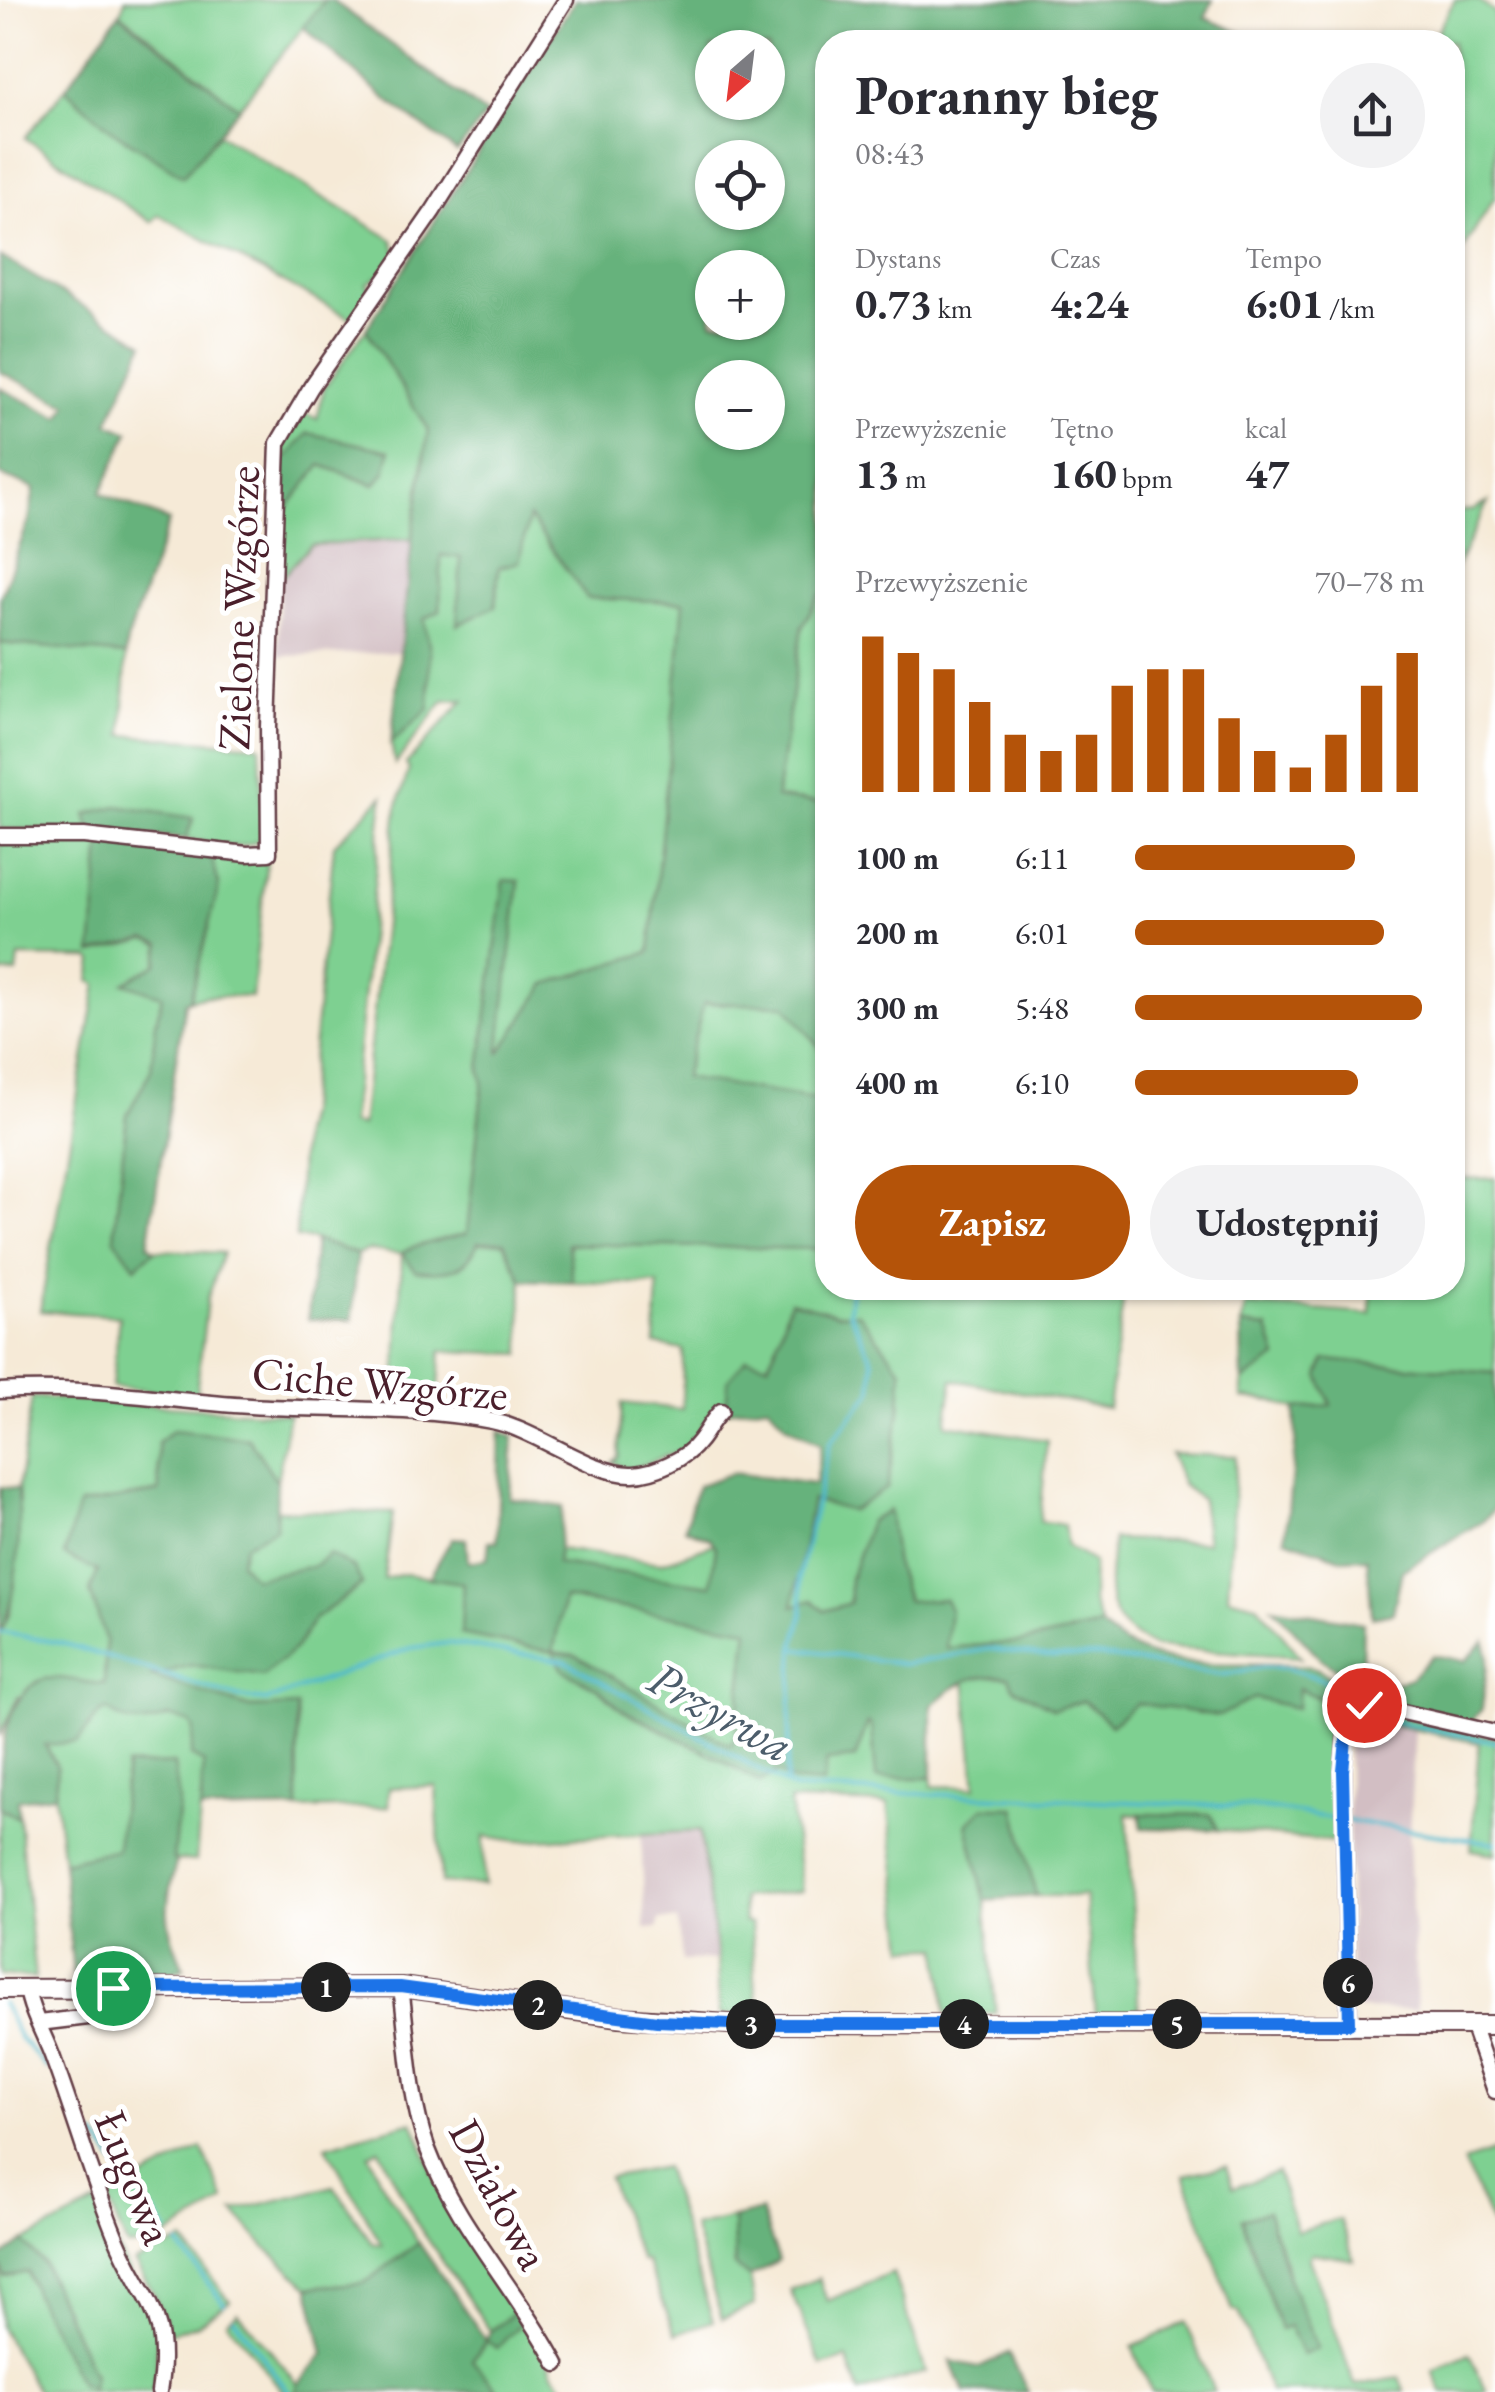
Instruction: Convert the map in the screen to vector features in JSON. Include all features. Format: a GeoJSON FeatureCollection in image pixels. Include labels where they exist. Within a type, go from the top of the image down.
{"type":"FeatureCollection","features":[{"type":"Feature","properties":{"kind":"street","name":"Zielone Wzgórze"},"geometry":{"type":"LineString","coordinates":[[0,836],[84,836],[247,854],[269,853],[268,727],[278,443],[310,387],[433,211],[566,0]]}},
{"type":"Feature","properties":{"kind":"street","name":"Ciche Wzgórze"},"geometry":{"type":"LineString","coordinates":[[0,1391],[99,1392],[208,1403],[478,1418],[512,1426],[604,1468],[633,1474],[684,1456],[721,1410]]}},
{"type":"Feature","properties":{"kind":"street"},"geometry":{"type":"LineString","coordinates":[[1349,2024],[1342,1812],[1346,1730],[1357,1708],[1384,1707],[1495,1733]]}},
{"type":"Feature","properties":{"kind":"street"},"geometry":{"type":"LineString","coordinates":[[0,1988],[400,1987],[657,2021],[1495,2025]]}},
{"type":"Feature","properties":{"kind":"street","name":"Działowa"},"geometry":{"type":"LineString","coordinates":[[400,1987],[418,2110],[428,2147],[464,2219],[557,2364]]}},
{"type":"Feature","properties":{"kind":"street"},"geometry":{"type":"LineString","coordinates":[[39,2023],[113,2014],[113,1988]]}},
{"type":"Feature","properties":{"kind":"street","name":"Ługowa"},"geometry":{"type":"LineString","coordinates":[[28,1989],[116,2237],[159,2322],[163,2338],[159,2392]]}},
{"type":"Feature","properties":{"kind":"street"},"geometry":{"type":"LineString","coordinates":[[1472,2024],[1495,2091]]}},
{"type":"Feature","properties":{"kind":"shaded area"},"geometry":{"type":"Polygon","coordinates":[[[412,539],[400,652],[278,656],[280,579],[311,545],[412,539]]]}},
{"type":"Feature","properties":{"kind":"shaded area"},"geometry":{"type":"Polygon","coordinates":[[[1359,1718],[1415,1730],[1409,1838],[1417,2010],[1356,2009],[1350,1961],[1348,1738],[1359,1718]]]}},
{"type":"Feature","properties":{"kind":"shaded area"},"geometry":{"type":"Polygon","coordinates":[[[701,1831],[717,1960],[682,1961],[677,1920],[659,1920],[658,1928],[645,1929],[641,1833],[701,1831]]]}},
{"type":"Feature","properties":{"kind":"green space"},"geometry":{"type":"Polygon","coordinates":[[[125,0],[325,0],[239,108],[120,13],[125,0]]]}},
{"type":"Feature","properties":{"kind":"green space"},"geometry":{"type":"Polygon","coordinates":[[[325,0],[332,0],[486,114],[457,152],[387,100],[303,27],[325,0]]]}},
{"type":"Feature","properties":{"kind":"green space"},"geometry":{"type":"Polygon","coordinates":[[[575,0],[1213,0],[1205,18],[1234,30],[815,30],[815,603],[802,627],[776,798],[815,803],[815,1042],[785,1005],[704,1003],[684,1078],[815,1099],[815,1249],[568,1244],[573,1282],[522,1280],[504,1242],[478,1242],[461,1266],[446,1271],[416,1271],[402,1253],[467,1233],[483,1081],[480,1070],[504,880],[519,881],[499,1054],[546,984],[650,952],[684,602],[587,598],[529,517],[519,562],[499,567],[495,607],[457,625],[461,558],[441,555],[440,611],[424,619],[430,650],[429,709],[391,743],[412,539],[428,430],[366,329],[575,0]]]}},
{"type":"Feature","properties":{"kind":"green space"},"geometry":{"type":"Polygon","coordinates":[[[1455,0],[1479,0],[1495,12],[1495,197],[1465,247],[1465,30],[1438,30],[1455,0]]]}},
{"type":"Feature","properties":{"kind":"green space"},"geometry":{"type":"Polygon","coordinates":[[[119,14],[239,108],[183,176],[113,131],[65,89],[119,14]]]}},
{"type":"Feature","properties":{"kind":"green space"},"geometry":{"type":"Polygon","coordinates":[[[65,89],[113,131],[183,175],[219,134],[393,240],[397,253],[386,271],[367,284],[371,291],[352,319],[159,215],[151,222],[25,138],[65,89]]]}},
{"type":"Feature","properties":{"kind":"green space"},"geometry":{"type":"Polygon","coordinates":[[[0,256],[144,343],[108,423],[129,432],[101,493],[169,521],[127,641],[126,655],[0,643],[0,599],[29,520],[34,488],[0,475],[0,388],[60,418],[68,405],[0,372],[0,256]]]}},
{"type":"Feature","properties":{"kind":"green space"},"geometry":{"type":"Polygon","coordinates":[[[366,329],[428,430],[412,539],[311,545],[280,579],[279,518],[321,465],[374,485],[385,472],[389,451],[283,461],[283,447],[305,413],[317,419],[324,388],[366,329]]]}},
{"type":"Feature","properties":{"kind":"green space"},"geometry":{"type":"Polygon","coordinates":[[[308,433],[390,451],[385,472],[375,485],[321,465],[279,518],[283,461],[308,433]]]}},
{"type":"Feature","properties":{"kind":"green space"},"geometry":{"type":"Polygon","coordinates":[[[1488,502],[1465,549],[1465,511],[1488,502]]]}},
{"type":"Feature","properties":{"kind":"green space"},"geometry":{"type":"Polygon","coordinates":[[[528,516],[587,598],[685,602],[650,952],[546,984],[498,1057],[519,882],[504,881],[480,1070],[483,1081],[467,1234],[413,1247],[504,1242],[522,1280],[521,1354],[441,1351],[438,1408],[395,1405],[402,1254],[369,1250],[357,1254],[296,1238],[301,1134],[307,1109],[334,845],[383,796],[351,1124],[361,1126],[397,808],[409,769],[406,764],[464,700],[444,701],[395,764],[391,743],[429,708],[430,650],[424,619],[440,611],[440,555],[461,557],[458,625],[495,607],[499,567],[528,516]]]}},
{"type":"Feature","properties":{"kind":"green space"},"geometry":{"type":"Polygon","coordinates":[[[815,603],[815,803],[776,798],[802,627],[815,603]]]}},
{"type":"Feature","properties":{"kind":"green space"},"geometry":{"type":"Polygon","coordinates":[[[0,643],[126,655],[123,735],[260,745],[263,838],[236,846],[186,839],[193,819],[91,832],[0,829],[0,643]]]}},
{"type":"Feature","properties":{"kind":"green space"},"geometry":{"type":"Polygon","coordinates":[[[117,806],[193,818],[186,839],[91,832],[86,814],[117,806]]]}},
{"type":"Feature","properties":{"kind":"green space"},"geometry":{"type":"Polygon","coordinates":[[[0,842],[101,843],[93,953],[146,939],[161,943],[157,964],[126,983],[162,996],[151,1070],[127,1115],[114,1238],[135,1267],[155,1250],[223,1253],[207,1300],[196,1396],[112,1387],[119,1316],[40,1311],[97,984],[90,981],[93,960],[89,958],[19,957],[17,973],[0,973],[0,842]]]}},
{"type":"Feature","properties":{"kind":"green space"},"geometry":{"type":"Polygon","coordinates":[[[101,843],[211,856],[219,885],[190,1000],[185,1002],[148,1245],[155,1250],[135,1267],[114,1238],[127,1115],[151,1070],[162,996],[124,983],[157,964],[161,944],[146,939],[92,953],[101,843]]]}},
{"type":"Feature","properties":{"kind":"green space"},"geometry":{"type":"Polygon","coordinates":[[[211,856],[267,859],[252,997],[206,996],[190,1000],[218,885],[211,856]]]}},
{"type":"Feature","properties":{"kind":"green space"},"geometry":{"type":"Polygon","coordinates":[[[703,1003],[785,1005],[815,1042],[815,1099],[684,1079],[703,1003]]]}},
{"type":"Feature","properties":{"kind":"green space"},"geometry":{"type":"Polygon","coordinates":[[[1495,1178],[1495,1373],[1325,1360],[1331,1405],[1295,1409],[1273,1401],[1242,1398],[1242,1381],[1277,1358],[1268,1328],[1241,1325],[1246,1305],[1371,1314],[1371,1300],[1465,1300],[1465,1179],[1495,1178]]]}},
{"type":"Feature","properties":{"kind":"green space"},"geometry":{"type":"Polygon","coordinates":[[[315,1240],[357,1254],[352,1320],[308,1319],[315,1240]]]}},
{"type":"Feature","properties":{"kind":"green space"},"geometry":{"type":"Polygon","coordinates":[[[567,1244],[815,1249],[815,1300],[1123,1300],[1108,1408],[953,1380],[946,1424],[1047,1440],[1040,1521],[1064,1525],[1067,1546],[1093,1562],[1092,1601],[1101,1626],[1023,1642],[945,1648],[944,1599],[908,1602],[896,1566],[888,1511],[850,1579],[850,1603],[824,1611],[792,1607],[812,1499],[887,1488],[900,1410],[902,1370],[858,1313],[838,1314],[790,1301],[767,1364],[728,1380],[727,1401],[709,1416],[687,1448],[628,1471],[613,1462],[619,1457],[622,1403],[682,1409],[683,1350],[655,1344],[658,1285],[573,1282],[567,1244]]]}},
{"type":"Feature","properties":{"kind":"green space"},"geometry":{"type":"Polygon","coordinates":[[[790,1301],[838,1314],[858,1313],[902,1370],[900,1410],[887,1488],[851,1511],[812,1500],[793,1606],[812,1600],[824,1611],[850,1603],[850,1579],[870,1521],[889,1511],[896,1566],[907,1601],[945,1599],[950,1610],[946,1648],[1023,1642],[1101,1626],[1119,1641],[1161,1658],[1317,1669],[1335,1683],[1344,1710],[1298,1688],[1297,1708],[1254,1698],[1219,1716],[1137,1703],[1111,1725],[1084,1701],[1054,1709],[1014,1688],[1009,1677],[984,1676],[959,1685],[932,1705],[932,1778],[876,1778],[872,1727],[868,1722],[855,1758],[827,1761],[823,1784],[794,1782],[777,1772],[760,1783],[621,1709],[598,1689],[563,1670],[553,1652],[461,1634],[463,1583],[429,1578],[452,1538],[466,1539],[468,1562],[487,1559],[489,1541],[497,1541],[500,1431],[514,1437],[510,1498],[563,1507],[557,1564],[711,1585],[716,1547],[710,1539],[685,1528],[697,1486],[732,1473],[815,1484],[821,1444],[787,1425],[768,1405],[726,1411],[728,1380],[747,1358],[768,1364],[790,1301]],[[564,1598],[553,1652],[575,1655],[730,1745],[736,1736],[748,1629],[564,1598]]]}},
{"type":"Feature","properties":{"kind":"green space"},"geometry":{"type":"Polygon","coordinates":[[[1241,1325],[1268,1328],[1277,1358],[1242,1381],[1241,1325]]]}},
{"type":"Feature","properties":{"kind":"green space"},"geometry":{"type":"Polygon","coordinates":[[[1325,1360],[1495,1373],[1495,1508],[1484,1520],[1402,1571],[1393,1613],[1372,1617],[1367,1558],[1344,1559],[1285,1539],[1296,1437],[1295,1409],[1331,1405],[1319,1376],[1325,1360]]]}},
{"type":"Feature","properties":{"kind":"green space"},"geometry":{"type":"Polygon","coordinates":[[[32,1397],[289,1414],[277,1481],[248,1438],[173,1431],[158,1442],[159,1492],[98,1571],[90,1591],[106,1641],[104,1684],[18,1697],[0,1736],[0,1635],[10,1612],[18,1489],[32,1397]]]}},
{"type":"Feature","properties":{"kind":"green space"},"geometry":{"type":"Polygon","coordinates":[[[173,1430],[248,1438],[277,1481],[276,1528],[245,1545],[240,1562],[254,1578],[314,1566],[329,1554],[354,1568],[362,1584],[313,1620],[296,1648],[263,1676],[192,1665],[152,1676],[250,1708],[297,1706],[298,1809],[200,1811],[204,1763],[191,1756],[194,1729],[190,1723],[169,1716],[137,1723],[107,1710],[100,1713],[77,1742],[45,1745],[57,1766],[55,1795],[18,1800],[19,1818],[0,1808],[5,1736],[17,1702],[27,1689],[48,1678],[104,1684],[106,1641],[90,1591],[98,1571],[64,1555],[79,1505],[159,1492],[158,1442],[173,1430]]]}},
{"type":"Feature","properties":{"kind":"green space"},"geometry":{"type":"Polygon","coordinates":[[[1170,1454],[1236,1456],[1228,1597],[1257,1604],[1301,1657],[1155,1647],[1124,1628],[1116,1616],[1109,1590],[1113,1539],[1207,1542],[1201,1499],[1183,1486],[1170,1454]]]}},
{"type":"Feature","properties":{"kind":"green space"},"geometry":{"type":"Polygon","coordinates":[[[0,1487],[18,1489],[19,1525],[14,1582],[0,1635],[0,1487]]]}},
{"type":"Feature","properties":{"kind":"green space"},"geometry":{"type":"Polygon","coordinates":[[[276,1510],[393,1513],[384,1579],[404,1574],[463,1582],[462,1634],[553,1652],[564,1598],[748,1629],[736,1736],[730,1746],[575,1656],[555,1652],[563,1670],[598,1689],[623,1711],[760,1783],[776,1772],[794,1782],[827,1760],[855,1758],[868,1721],[872,1727],[877,1778],[932,1778],[932,1786],[976,1787],[965,1679],[984,1674],[1009,1677],[1084,1700],[1137,1703],[1219,1716],[1254,1698],[1296,1708],[1297,1688],[1344,1710],[1338,1758],[1339,1842],[1218,1830],[1211,1815],[1127,1814],[1139,2015],[1096,2015],[1085,1896],[1036,1896],[1015,1807],[967,1824],[985,1900],[996,2013],[946,2014],[939,1947],[905,1948],[888,1804],[790,1801],[802,1891],[742,1898],[744,1922],[751,1924],[757,2006],[753,2015],[719,2015],[717,1957],[700,1831],[517,1841],[484,1836],[484,1885],[441,1883],[436,1786],[389,1788],[388,1807],[298,1809],[297,1707],[250,1708],[150,1676],[192,1665],[263,1675],[296,1648],[313,1620],[362,1585],[314,1566],[255,1579],[239,1562],[245,1545],[275,1528],[276,1510]]]}},
{"type":"Feature","properties":{"kind":"green space"},"geometry":{"type":"Polygon","coordinates":[[[714,1544],[711,1586],[557,1564],[558,1549],[661,1563],[714,1544]]]}},
{"type":"Feature","properties":{"kind":"green space"},"geometry":{"type":"Polygon","coordinates":[[[1273,1607],[1363,1623],[1362,1673],[1351,1679],[1321,1659],[1273,1607]]]}},
{"type":"Feature","properties":{"kind":"green space"},"geometry":{"type":"Polygon","coordinates":[[[1485,1640],[1488,1657],[1482,1709],[1470,1723],[1377,1702],[1378,1689],[1411,1678],[1433,1655],[1465,1661],[1485,1640]]]}},
{"type":"Feature","properties":{"kind":"green space"},"geometry":{"type":"Polygon","coordinates":[[[1366,1709],[1495,1737],[1495,1854],[1471,1850],[1479,1743],[1360,1718],[1355,1721],[1353,1717],[1366,1709]]]}},
{"type":"Feature","properties":{"kind":"green space"},"geometry":{"type":"Polygon","coordinates":[[[107,1710],[137,1722],[169,1716],[190,1722],[194,1729],[191,1756],[204,1763],[196,1861],[173,1860],[179,1801],[173,1764],[126,1766],[117,1850],[63,1862],[55,1795],[57,1766],[45,1744],[77,1742],[100,1713],[107,1710]]]}},
{"type":"Feature","properties":{"kind":"green space"},"geometry":{"type":"Polygon","coordinates":[[[174,1764],[179,1801],[173,1859],[177,1860],[168,1914],[172,1939],[184,1968],[161,1975],[73,1975],[63,1862],[117,1849],[126,1766],[174,1764]]]}},
{"type":"Feature","properties":{"kind":"green space"},"geometry":{"type":"Polygon","coordinates":[[[984,1807],[1015,1807],[1036,1896],[985,1900],[967,1824],[984,1807]]]}},
{"type":"Feature","properties":{"kind":"green space"},"geometry":{"type":"Polygon","coordinates":[[[0,1809],[19,1818],[35,1978],[0,1975],[0,1809]]]}},
{"type":"Feature","properties":{"kind":"green space"},"geometry":{"type":"Polygon","coordinates":[[[1140,1814],[1211,1815],[1218,1830],[1142,1828],[1140,1814]]]}},
{"type":"Feature","properties":{"kind":"green space"},"geometry":{"type":"Polygon","coordinates":[[[413,2121],[440,2190],[474,2250],[517,2311],[490,2331],[416,2222],[379,2149],[369,2154],[379,2178],[419,2243],[364,2283],[309,2287],[266,2248],[234,2211],[334,2186],[372,2243],[382,2245],[326,2146],[413,2121]]]}},
{"type":"Feature","properties":{"kind":"green space"},"geometry":{"type":"Polygon","coordinates":[[[202,2148],[225,2201],[165,2237],[127,2247],[107,2198],[202,2148]]]}},
{"type":"Feature","properties":{"kind":"green space"},"geometry":{"type":"Polygon","coordinates":[[[1495,2151],[1495,2232],[1464,2162],[1495,2151]]]}},
{"type":"Feature","properties":{"kind":"green space"},"geometry":{"type":"Polygon","coordinates":[[[1226,2166],[1233,2188],[1277,2172],[1297,2231],[1340,2219],[1354,2260],[1312,2253],[1309,2258],[1355,2385],[1399,2378],[1405,2392],[1270,2392],[1239,2312],[1233,2311],[1184,2175],[1226,2166]],[[1267,2211],[1242,2219],[1302,2355],[1285,2262],[1267,2211]]]}},
{"type":"Feature","properties":{"kind":"green space"},"geometry":{"type":"Polygon","coordinates":[[[664,2167],[713,2321],[676,2334],[608,2178],[664,2167]]]}},
{"type":"Feature","properties":{"kind":"green space"},"geometry":{"type":"Polygon","coordinates":[[[97,2203],[157,2332],[152,2392],[38,2392],[0,2327],[0,2268],[4,2277],[27,2272],[47,2314],[94,2375],[43,2263],[23,2242],[97,2203]]]}},
{"type":"Feature","properties":{"kind":"green space"},"geometry":{"type":"Polygon","coordinates":[[[761,2211],[779,2261],[750,2277],[735,2266],[733,2218],[761,2211]]]}},
{"type":"Feature","properties":{"kind":"green space"},"geometry":{"type":"Polygon","coordinates":[[[1267,2211],[1289,2281],[1318,2349],[1302,2355],[1289,2326],[1280,2329],[1242,2219],[1267,2211]]]}},
{"type":"Feature","properties":{"kind":"green space"},"geometry":{"type":"Polygon","coordinates":[[[733,2218],[735,2266],[750,2277],[755,2305],[722,2319],[693,2227],[733,2218]]]}},
{"type":"Feature","properties":{"kind":"green space"},"geometry":{"type":"Polygon","coordinates":[[[183,2241],[230,2301],[198,2324],[169,2333],[155,2296],[134,2262],[183,2241]]]}},
{"type":"Feature","properties":{"kind":"green space"},"geometry":{"type":"Polygon","coordinates":[[[23,2242],[43,2263],[94,2376],[91,2388],[80,2384],[34,2293],[28,2272],[4,2277],[0,2258],[23,2242]]]}},
{"type":"Feature","properties":{"kind":"green space"},"geometry":{"type":"Polygon","coordinates":[[[419,2243],[486,2340],[490,2331],[517,2311],[522,2322],[497,2348],[486,2341],[472,2360],[499,2392],[296,2392],[298,2384],[324,2354],[309,2287],[364,2283],[419,2243]]]}},
{"type":"Feature","properties":{"kind":"green space"},"geometry":{"type":"Polygon","coordinates":[[[893,2273],[926,2372],[859,2392],[847,2358],[822,2366],[790,2290],[819,2278],[827,2301],[893,2273]]]}},
{"type":"Feature","properties":{"kind":"green space"},"geometry":{"type":"Polygon","coordinates":[[[238,2312],[298,2384],[296,2392],[283,2392],[227,2321],[238,2312]]]}},
{"type":"Feature","properties":{"kind":"green space"},"geometry":{"type":"Polygon","coordinates":[[[522,2322],[542,2345],[553,2372],[570,2392],[499,2392],[472,2360],[487,2341],[497,2347],[522,2322]]]}},
{"type":"Feature","properties":{"kind":"green space"},"geometry":{"type":"Polygon","coordinates":[[[1186,2322],[1214,2392],[1152,2392],[1132,2347],[1186,2322]]]}},
{"type":"Feature","properties":{"kind":"green space"},"geometry":{"type":"Polygon","coordinates":[[[1009,2353],[1028,2392],[964,2392],[951,2361],[979,2367],[1009,2353]]]}},
{"type":"Feature","properties":{"kind":"green space"},"geometry":{"type":"Polygon","coordinates":[[[1469,2354],[1487,2392],[1442,2392],[1433,2371],[1469,2354]]]}},
{"type":"Feature","properties":{"kind":"waterway"},"geometry":{"type":"LineString","coordinates":[[794,1647],[803,1613],[799,1577],[830,1443],[872,1391],[873,1361],[849,1312],[850,1300]]}},
{"type":"Feature","properties":{"kind":"waterway","name":"Przyrwa"},"geometry":{"type":"LineString","coordinates":[[0,1632],[65,1644],[237,1697],[266,1701],[411,1648],[448,1643],[565,1661],[794,1789],[1258,1807],[1495,1843]]}},
{"type":"Feature","properties":{"kind":"waterway"},"geometry":{"type":"LineString","coordinates":[[786,1785],[794,1648],[904,1664],[989,1649],[1052,1657],[1098,1656],[1222,1675],[1263,1667],[1287,1668],[1324,1680],[1351,1708]]}},
{"type":"Feature","properties":{"kind":"waterway"},"geometry":{"type":"LineString","coordinates":[[1358,1714],[1495,1742]]}},
{"type":"Feature","properties":{"kind":"waterway"},"geometry":{"type":"LineString","coordinates":[[2,2003],[20,2038],[47,2068]]}},
{"type":"Feature","properties":{"kind":"waterway"},"geometry":{"type":"LineString","coordinates":[[95,2136],[167,2231]]}},
{"type":"Feature","properties":{"kind":"waterway"},"geometry":{"type":"LineString","coordinates":[[178,2244],[224,2304]]}},
{"type":"Feature","properties":{"kind":"waterway"},"geometry":{"type":"LineString","coordinates":[[234,2318],[289,2392]]}},
{"type":"Feature","properties":{"kind":"route"},"geometry":{"type":"LineString","coordinates":[[113,1988],[400,1987],[620,2017],[729,2024],[1349,2024],[1343,1771],[1348,1720],[1364,1705]]}}]}
